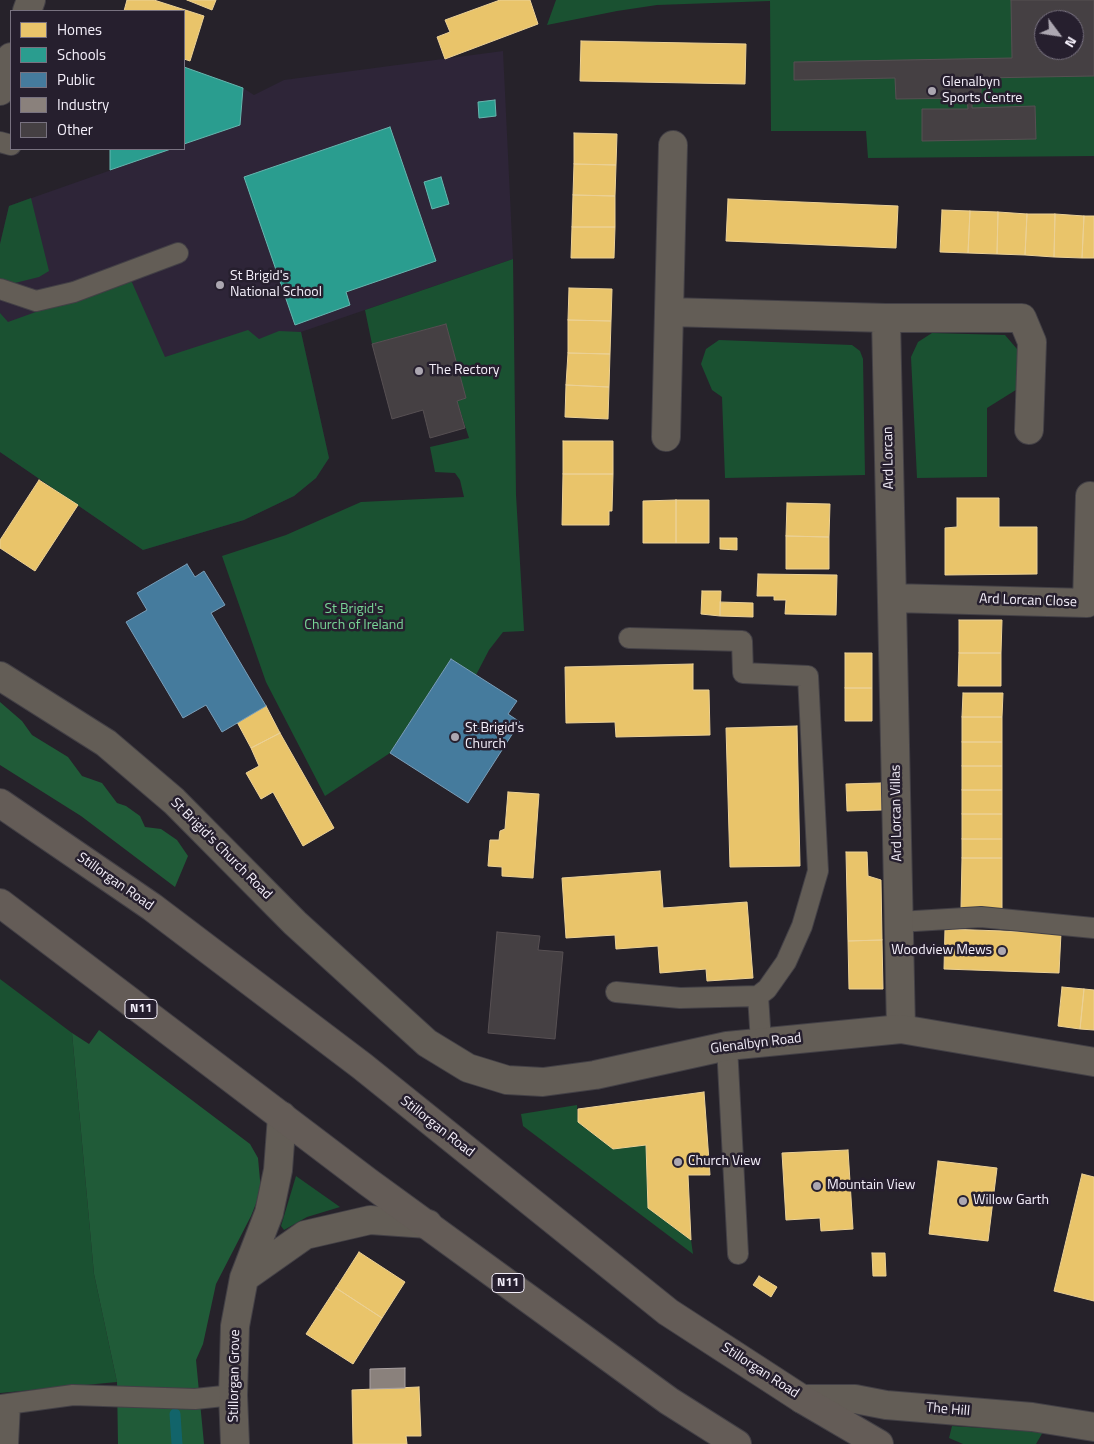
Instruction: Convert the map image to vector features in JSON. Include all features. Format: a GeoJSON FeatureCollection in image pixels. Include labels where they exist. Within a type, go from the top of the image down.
{"type":"FeatureCollection","features":[{"type":"Feature","properties":{"kind":"highway","name":"Stillorgan Road"},"geometry":{"type":"LineString","coordinates":[[0,803],[152,907],[362,1066],[668,1312],[802,1398],[879,1444]]}},
{"type":"Feature","properties":{"kind":"highway","name":"N11"},"geometry":{"type":"LineString","coordinates":[[0,903],[428,1224],[669,1400],[737,1444]]}},
{"type":"Feature","properties":{"kind":"street"},"geometry":{"type":"LineString","coordinates":[[0,91],[10,60]]}},
{"type":"Feature","properties":{"kind":"street"},"geometry":{"type":"LineString","coordinates":[[666,437],[673,145]]}},
{"type":"Feature","properties":{"kind":"street"},"geometry":{"type":"LineString","coordinates":[[669,312],[886,318],[1022,318],[1032,342],[1029,430]]}},
{"type":"Feature","properties":{"kind":"street","name":"Ard Lorcan"},"geometry":{"type":"LineString","coordinates":[[886,318],[892,598]]}},
{"type":"Feature","properties":{"kind":"street","name":"Ard Lorcan Close"},"geometry":{"type":"LineString","coordinates":[[892,598],[1087,603],[1090,496]]}},
{"type":"Feature","properties":{"kind":"street","name":"Ard Lorcan Villas"},"geometry":{"type":"LineString","coordinates":[[892,598],[901,1029]]}},
{"type":"Feature","properties":{"kind":"street","name":"St Brigid's Church Road"},"geometry":{"type":"LineString","coordinates":[[0,676],[106,743],[174,801],[215,839],[295,923],[426,1043]]}},
{"type":"Feature","properties":{"kind":"street","name":"Glenalbyn Road"},"geometry":{"type":"LineString","coordinates":[[426,1043],[468,1068],[507,1080],[543,1082],[595,1074],[727,1046],[901,1029],[1094,1062]]}},
{"type":"Feature","properties":{"kind":"street","name":"Stillorgan Grove"},"geometry":{"type":"LineString","coordinates":[[236,1444],[233,1395],[235,1326],[244,1278],[269,1213],[278,1170],[282,1116]]}},
{"type":"Feature","properties":{"kind":"street"},"geometry":{"type":"LineString","coordinates":[[244,1278],[305,1235],[370,1220],[428,1224]]}},
{"type":"Feature","properties":{"kind":"street","name":"The Hill"},"geometry":{"type":"LineString","coordinates":[[802,1398],[855,1399],[886,1405],[1032,1417],[1094,1427]]}},
{"type":"Feature","properties":{"kind":"lane"},"geometry":{"type":"LineString","coordinates":[[0,289],[36,300],[74,292],[178,253]]}},
{"type":"Feature","properties":{"kind":"lane"},"geometry":{"type":"LineString","coordinates":[[616,992],[680,998],[758,996],[767,989],[786,962],[802,926],[818,871],[808,676],[742,673],[742,641],[629,638]]}},
{"type":"Feature","properties":{"kind":"lane"},"geometry":{"type":"LineString","coordinates":[[899,922],[981,917],[1094,928]]}},
{"type":"Feature","properties":{"kind":"lane"},"geometry":{"type":"LineString","coordinates":[[758,996],[761,1042]]}},
{"type":"Feature","properties":{"kind":"lane"},"geometry":{"type":"LineString","coordinates":[[727,1046],[738,1254]]}},
{"type":"Feature","properties":{"kind":"lane"},"geometry":{"type":"LineString","coordinates":[[8,1444],[5,1404],[72,1396],[195,1399],[233,1395]]}},
{"type":"Feature","properties":{"kind":"shaded area","name":"St Brigid's National School"},"geometry":{"type":"Polygon","coordinates":[[[503,51],[513,259],[301,332],[329,458],[316,478],[294,496],[244,520],[143,550],[0,452],[0,244],[9,206],[168,150],[185,150],[185,144],[240,125],[243,88],[254,95],[284,80],[503,51]]]}},
{"type":"Feature","properties":{"kind":"green space","name":"Glenalbyn Sports Centre"},"geometry":{"type":"Polygon","coordinates":[[[556,0],[1094,0],[1094,156],[868,158],[866,131],[771,131],[770,1],[657,5],[547,25],[556,0]]]}},
{"type":"Feature","properties":{"kind":"green space"},"geometry":{"type":"Polygon","coordinates":[[[31,198],[49,271],[39,277],[11,284],[0,282],[0,244],[9,206],[31,198]]]}},
{"type":"Feature","properties":{"kind":"green space","name":"St Brigid's Church of Ireland"},"geometry":{"type":"Polygon","coordinates":[[[513,259],[516,495],[524,631],[503,632],[489,650],[476,675],[451,659],[390,753],[325,796],[266,682],[222,556],[286,535],[361,502],[464,497],[460,480],[455,473],[435,472],[430,447],[469,438],[457,401],[466,398],[446,324],[372,344],[365,310],[513,259]]]}},
{"type":"Feature","properties":{"kind":"green space"},"geometry":{"type":"Polygon","coordinates":[[[130,278],[165,357],[248,330],[259,339],[279,331],[301,332],[329,458],[316,478],[294,496],[244,520],[143,550],[0,452],[0,313],[8,322],[130,278]]]}},
{"type":"Feature","properties":{"kind":"green space"},"geometry":{"type":"Polygon","coordinates":[[[932,333],[1005,335],[1017,349],[1019,388],[987,408],[987,477],[917,478],[911,357],[918,342],[932,333]]]}},
{"type":"Feature","properties":{"kind":"green space"},"geometry":{"type":"Polygon","coordinates":[[[719,340],[852,345],[860,351],[863,359],[865,475],[725,478],[722,397],[712,390],[701,364],[706,349],[719,340]]]}},
{"type":"Feature","properties":{"kind":"green space"},"geometry":{"type":"Polygon","coordinates":[[[0,702],[22,721],[32,735],[68,757],[82,776],[102,783],[117,803],[126,806],[140,816],[145,827],[161,829],[177,840],[188,856],[175,887],[81,816],[0,765],[0,702]]]}},
{"type":"Feature","properties":{"kind":"green space"},"geometry":{"type":"Polygon","coordinates":[[[0,979],[72,1033],[94,1274],[117,1382],[0,1393],[0,979]]]}},
{"type":"Feature","properties":{"kind":"green space"},"geometry":{"type":"Polygon","coordinates":[[[99,1030],[250,1144],[258,1158],[261,1191],[251,1216],[216,1284],[203,1344],[196,1360],[204,1444],[118,1444],[117,1382],[94,1274],[72,1033],[89,1044],[99,1030]]]}},
{"type":"Feature","properties":{"kind":"green space"},"geometry":{"type":"Polygon","coordinates":[[[577,1105],[578,1122],[613,1149],[646,1145],[648,1208],[691,1240],[693,1254],[523,1126],[521,1114],[577,1105]]]}},
{"type":"Feature","properties":{"kind":"green space"},"geometry":{"type":"Polygon","coordinates":[[[296,1176],[340,1207],[307,1217],[284,1230],[281,1226],[296,1176]]]}},
{"type":"Feature","properties":{"kind":"green space"},"geometry":{"type":"Polygon","coordinates":[[[952,1426],[1043,1432],[1036,1444],[963,1444],[949,1438],[952,1426]]]}},
{"type":"Feature","properties":{"kind":"building: Homes"},"geometry":{"type":"Polygon","coordinates":[[[127,0],[154,0],[204,16],[190,61],[185,59],[185,10],[124,10],[127,0]]]}},
{"type":"Feature","properties":{"kind":"building: Homes"},"geometry":{"type":"Polygon","coordinates":[[[187,0],[216,0],[212,10],[187,0]]]}},
{"type":"Feature","properties":{"kind":"building: Homes"},"geometry":{"type":"Polygon","coordinates":[[[500,0],[530,0],[538,24],[445,59],[437,37],[450,32],[445,20],[500,0]]]}},
{"type":"Feature","properties":{"kind":"building: Homes"},"geometry":{"type":"Polygon","coordinates":[[[581,41],[746,44],[745,84],[580,81],[581,41]]]}},
{"type":"Feature","properties":{"kind":"building: Homes"},"geometry":{"type":"Polygon","coordinates":[[[574,133],[617,134],[616,165],[574,164],[574,133]]]}},
{"type":"Feature","properties":{"kind":"building: Homes"},"geometry":{"type":"Polygon","coordinates":[[[574,164],[616,165],[615,196],[573,195],[574,164]]]}},
{"type":"Feature","properties":{"kind":"building: Homes"},"geometry":{"type":"Polygon","coordinates":[[[573,195],[615,196],[615,227],[572,227],[573,195]]]}},
{"type":"Feature","properties":{"kind":"building: Homes"},"geometry":{"type":"Polygon","coordinates":[[[728,199],[898,206],[896,248],[726,241],[728,199]]]}},
{"type":"Feature","properties":{"kind":"building: Homes"},"geometry":{"type":"Polygon","coordinates":[[[942,210],[970,211],[968,253],[940,252],[942,210]]]}},
{"type":"Feature","properties":{"kind":"building: Homes"},"geometry":{"type":"Polygon","coordinates":[[[970,211],[998,212],[997,254],[968,253],[970,211]]]}},
{"type":"Feature","properties":{"kind":"building: Homes"},"geometry":{"type":"Polygon","coordinates":[[[998,212],[1027,214],[1025,255],[997,254],[998,212]]]}},
{"type":"Feature","properties":{"kind":"building: Homes"},"geometry":{"type":"Polygon","coordinates":[[[1027,214],[1055,214],[1054,257],[1025,255],[1027,214]]]}},
{"type":"Feature","properties":{"kind":"building: Homes"},"geometry":{"type":"Polygon","coordinates":[[[1055,214],[1084,216],[1082,258],[1054,257],[1055,214]]]}},
{"type":"Feature","properties":{"kind":"building: Homes"},"geometry":{"type":"Polygon","coordinates":[[[1084,216],[1094,216],[1094,258],[1082,258],[1084,216]]]}},
{"type":"Feature","properties":{"kind":"building: Homes"},"geometry":{"type":"Polygon","coordinates":[[[572,227],[615,227],[614,258],[571,258],[572,227]]]}},
{"type":"Feature","properties":{"kind":"building: Homes"},"geometry":{"type":"Polygon","coordinates":[[[569,288],[612,289],[611,321],[568,320],[569,288]]]}},
{"type":"Feature","properties":{"kind":"building: Homes"},"geometry":{"type":"Polygon","coordinates":[[[568,320],[611,321],[610,354],[568,353],[568,320]]]}},
{"type":"Feature","properties":{"kind":"building: Homes"},"geometry":{"type":"Polygon","coordinates":[[[568,353],[610,354],[609,387],[566,385],[568,353]]]}},
{"type":"Feature","properties":{"kind":"building: Homes"},"geometry":{"type":"Polygon","coordinates":[[[566,385],[609,387],[608,419],[565,417],[566,385]]]}},
{"type":"Feature","properties":{"kind":"building: Homes"},"geometry":{"type":"Polygon","coordinates":[[[563,441],[613,441],[613,474],[563,474],[563,441]]]}},
{"type":"Feature","properties":{"kind":"building: Homes"},"geometry":{"type":"Polygon","coordinates":[[[563,474],[613,474],[612,511],[609,511],[609,525],[562,525],[563,474]]]}},
{"type":"Feature","properties":{"kind":"building: Homes"},"geometry":{"type":"Polygon","coordinates":[[[39,480],[78,505],[35,571],[0,548],[0,540],[39,480]]]}},
{"type":"Feature","properties":{"kind":"building: Homes"},"geometry":{"type":"Polygon","coordinates":[[[957,498],[999,498],[999,527],[1037,527],[1037,574],[945,575],[945,528],[957,527],[957,498]]]}},
{"type":"Feature","properties":{"kind":"building: Homes"},"geometry":{"type":"Polygon","coordinates":[[[676,500],[709,500],[709,543],[676,543],[676,500]]]}},
{"type":"Feature","properties":{"kind":"building: Homes"},"geometry":{"type":"Polygon","coordinates":[[[676,500],[676,543],[643,543],[643,501],[676,500]]]}},
{"type":"Feature","properties":{"kind":"building: Homes"},"geometry":{"type":"Polygon","coordinates":[[[787,503],[830,504],[829,537],[786,536],[787,503]]]}},
{"type":"Feature","properties":{"kind":"building: Homes"},"geometry":{"type":"Polygon","coordinates":[[[786,536],[829,537],[829,569],[786,569],[786,536]]]}},
{"type":"Feature","properties":{"kind":"building: Homes"},"geometry":{"type":"Polygon","coordinates":[[[720,538],[737,538],[737,550],[720,549],[720,538]]]}},
{"type":"Feature","properties":{"kind":"building: Homes"},"geometry":{"type":"Polygon","coordinates":[[[758,574],[837,575],[836,615],[785,614],[786,600],[774,600],[774,596],[757,596],[758,574]]]}},
{"type":"Feature","properties":{"kind":"building: Homes"},"geometry":{"type":"Polygon","coordinates":[[[702,591],[721,591],[720,616],[701,614],[702,591]]]}},
{"type":"Feature","properties":{"kind":"building: Homes"},"geometry":{"type":"Polygon","coordinates":[[[720,602],[753,603],[753,617],[720,616],[720,602]]]}},
{"type":"Feature","properties":{"kind":"building: Homes"},"geometry":{"type":"Polygon","coordinates":[[[959,620],[1002,620],[1001,653],[959,653],[959,620]]]}},
{"type":"Feature","properties":{"kind":"building: Homes"},"geometry":{"type":"Polygon","coordinates":[[[845,653],[872,653],[872,688],[845,688],[845,653]]]}},
{"type":"Feature","properties":{"kind":"building: Homes"},"geometry":{"type":"Polygon","coordinates":[[[959,653],[1001,653],[1001,686],[958,686],[959,653]]]}},
{"type":"Feature","properties":{"kind":"building: Homes"},"geometry":{"type":"Polygon","coordinates":[[[693,664],[693,690],[709,690],[710,735],[616,737],[615,722],[566,723],[565,667],[693,664]]]}},
{"type":"Feature","properties":{"kind":"building: Homes"},"geometry":{"type":"Polygon","coordinates":[[[845,688],[872,688],[872,721],[845,721],[845,688]]]}},
{"type":"Feature","properties":{"kind":"building: Homes"},"geometry":{"type":"Polygon","coordinates":[[[963,693],[1003,693],[1002,717],[962,717],[963,693]]]}},
{"type":"Feature","properties":{"kind":"building: Homes"},"geometry":{"type":"Polygon","coordinates":[[[266,706],[280,733],[251,748],[237,722],[266,706]]]}},
{"type":"Feature","properties":{"kind":"building: Homes"},"geometry":{"type":"Polygon","coordinates":[[[962,717],[1002,717],[1002,742],[962,742],[962,717]]]}},
{"type":"Feature","properties":{"kind":"building: Homes"},"geometry":{"type":"Polygon","coordinates":[[[797,726],[800,866],[730,867],[726,728],[797,726]]]}},
{"type":"Feature","properties":{"kind":"building: Homes"},"geometry":{"type":"Polygon","coordinates":[[[280,733],[334,828],[303,846],[273,792],[261,799],[246,773],[259,766],[251,748],[280,733]]]}},
{"type":"Feature","properties":{"kind":"building: Homes"},"geometry":{"type":"Polygon","coordinates":[[[962,742],[1002,742],[1002,766],[962,766],[962,742]]]}},
{"type":"Feature","properties":{"kind":"building: Homes"},"geometry":{"type":"Polygon","coordinates":[[[962,766],[1002,766],[1002,790],[962,790],[962,766]]]}},
{"type":"Feature","properties":{"kind":"building: Homes"},"geometry":{"type":"Polygon","coordinates":[[[881,783],[882,810],[847,811],[846,784],[881,783]]]}},
{"type":"Feature","properties":{"kind":"building: Homes"},"geometry":{"type":"Polygon","coordinates":[[[962,790],[1002,790],[1002,814],[962,814],[962,790]]]}},
{"type":"Feature","properties":{"kind":"building: Homes"},"geometry":{"type":"Polygon","coordinates":[[[508,792],[539,794],[533,878],[502,876],[502,867],[488,866],[490,840],[499,840],[500,831],[505,829],[508,792]]]}},
{"type":"Feature","properties":{"kind":"building: Homes"},"geometry":{"type":"Polygon","coordinates":[[[962,814],[1002,814],[1002,839],[962,839],[962,814]]]}},
{"type":"Feature","properties":{"kind":"building: Homes"},"geometry":{"type":"Polygon","coordinates":[[[962,839],[1002,839],[1002,858],[962,858],[962,839]]]}},
{"type":"Feature","properties":{"kind":"building: Homes"},"geometry":{"type":"Polygon","coordinates":[[[846,852],[867,852],[868,876],[881,880],[882,940],[848,941],[846,852]]]}},
{"type":"Feature","properties":{"kind":"building: Homes"},"geometry":{"type":"Polygon","coordinates":[[[962,858],[1002,858],[1002,909],[961,908],[962,858]]]}},
{"type":"Feature","properties":{"kind":"building: Homes"},"geometry":{"type":"Polygon","coordinates":[[[660,871],[663,908],[747,902],[753,978],[707,981],[706,969],[660,973],[658,946],[616,949],[615,935],[566,938],[562,878],[660,871]]]}},
{"type":"Feature","properties":{"kind":"building: Homes","name":"Woodview Mews"},"geometry":{"type":"Polygon","coordinates":[[[945,929],[1061,933],[1059,973],[944,969],[945,929]]]}},
{"type":"Feature","properties":{"kind":"building: Homes"},"geometry":{"type":"Polygon","coordinates":[[[882,940],[883,989],[849,989],[848,941],[882,940]]]}},
{"type":"Feature","properties":{"kind":"building: Homes"},"geometry":{"type":"Polygon","coordinates":[[[1062,987],[1084,989],[1080,1029],[1058,1026],[1062,987]]]}},
{"type":"Feature","properties":{"kind":"building: Homes"},"geometry":{"type":"Polygon","coordinates":[[[1084,989],[1094,990],[1094,1030],[1080,1029],[1084,989]]]}},
{"type":"Feature","properties":{"kind":"building: Homes","name":"Church View"},"geometry":{"type":"Polygon","coordinates":[[[704,1092],[710,1175],[688,1175],[691,1240],[648,1208],[646,1145],[613,1149],[578,1122],[578,1109],[704,1092]]]}},
{"type":"Feature","properties":{"kind":"building: Homes","name":"Mountain View"},"geometry":{"type":"Polygon","coordinates":[[[848,1150],[853,1229],[821,1231],[820,1218],[786,1220],[782,1153],[848,1150]]]}},
{"type":"Feature","properties":{"kind":"building: Homes","name":"Willow Garth"},"geometry":{"type":"Polygon","coordinates":[[[938,1161],[997,1168],[988,1241],[929,1234],[938,1161]]]}},
{"type":"Feature","properties":{"kind":"building: Homes"},"geometry":{"type":"Polygon","coordinates":[[[1082,1174],[1094,1177],[1094,1301],[1054,1291],[1082,1174]]]}},
{"type":"Feature","properties":{"kind":"building: Homes"},"geometry":{"type":"Polygon","coordinates":[[[359,1252],[405,1282],[382,1318],[336,1288],[359,1252]]]}},
{"type":"Feature","properties":{"kind":"building: Homes"},"geometry":{"type":"Polygon","coordinates":[[[872,1253],[885,1253],[886,1276],[873,1276],[872,1253]]]}},
{"type":"Feature","properties":{"kind":"building: Homes"},"geometry":{"type":"Polygon","coordinates":[[[759,1276],[777,1287],[771,1297],[753,1285],[759,1276]]]}},
{"type":"Feature","properties":{"kind":"building: Homes"},"geometry":{"type":"Polygon","coordinates":[[[336,1288],[382,1318],[353,1364],[306,1334],[336,1288]]]}},
{"type":"Feature","properties":{"kind":"building: Homes"},"geometry":{"type":"Polygon","coordinates":[[[419,1387],[421,1436],[406,1436],[407,1444],[353,1444],[352,1390],[419,1387]]]}},
{"type":"Feature","properties":{"kind":"building: Schools"},"geometry":{"type":"Polygon","coordinates":[[[185,67],[243,88],[240,125],[185,144],[185,67]]]}},
{"type":"Feature","properties":{"kind":"building: Schools"},"geometry":{"type":"Polygon","coordinates":[[[495,100],[496,116],[479,118],[478,102],[495,100]]]}},
{"type":"Feature","properties":{"kind":"building: Schools"},"geometry":{"type":"Polygon","coordinates":[[[390,127],[436,261],[346,292],[350,305],[295,325],[244,177],[390,127]]]}},
{"type":"Feature","properties":{"kind":"building: Schools"},"geometry":{"type":"Polygon","coordinates":[[[110,150],[168,150],[110,170],[110,150]]]}},
{"type":"Feature","properties":{"kind":"building: Schools"},"geometry":{"type":"Polygon","coordinates":[[[441,177],[449,204],[432,209],[424,182],[441,177]]]}},
{"type":"Feature","properties":{"kind":"building: Public"},"geometry":{"type":"Polygon","coordinates":[[[187,564],[195,577],[204,571],[225,605],[211,613],[266,706],[222,732],[206,705],[183,718],[126,622],[147,610],[137,593],[187,564]]]}},
{"type":"Feature","properties":{"kind":"building: Public","name":"St Brigid's Church"},"geometry":{"type":"Polygon","coordinates":[[[451,659],[517,701],[508,714],[520,722],[468,803],[390,753],[451,659]]]}},
{"type":"Feature","properties":{"kind":"building: Industry"},"geometry":{"type":"Polygon","coordinates":[[[405,1368],[405,1388],[370,1389],[370,1369],[405,1368]]]}},
{"type":"Feature","properties":{"kind":"building: Other"},"geometry":{"type":"Polygon","coordinates":[[[1011,0],[1094,0],[1094,76],[981,78],[981,98],[972,98],[972,108],[1035,106],[1036,139],[922,141],[922,109],[968,109],[967,98],[896,99],[895,78],[794,80],[794,62],[1012,58],[1011,0]]]}},
{"type":"Feature","properties":{"kind":"building: Other","name":"The Rectory"},"geometry":{"type":"Polygon","coordinates":[[[446,324],[466,398],[457,401],[465,428],[430,438],[423,410],[392,419],[372,344],[446,324]]]}},
{"type":"Feature","properties":{"kind":"building: Other"},"geometry":{"type":"Polygon","coordinates":[[[497,932],[540,936],[538,950],[563,952],[555,1039],[488,1033],[497,932]]]}},
{"type":"Feature","properties":{"kind":"waterway"},"geometry":{"type":"LineString","coordinates":[[175,1414],[177,1444]]}},
{"type":"Feature","properties":{"kind":"place","name":"Glenalbyn Sports Centre"},"geometry":{"type":"Point","coordinates":[932,91]}},
{"type":"Feature","properties":{"kind":"place","name":"St Brigid's National School"},"geometry":{"type":"Point","coordinates":[220,285]}},
{"type":"Feature","properties":{"kind":"place","name":"The Rectory"},"geometry":{"type":"Point","coordinates":[419,371]}},
{"type":"Feature","properties":{"kind":"place","name":"St Brigid's Church"},"geometry":{"type":"Point","coordinates":[455,737]}},
{"type":"Feature","properties":{"kind":"place","name":"Woodview Mews"},"geometry":{"type":"Point","coordinates":[1002,951]}},
{"type":"Feature","properties":{"kind":"place","name":"Church View"},"geometry":{"type":"Point","coordinates":[678,1162]}},
{"type":"Feature","properties":{"kind":"place","name":"Mountain View"},"geometry":{"type":"Point","coordinates":[817,1186]}},
{"type":"Feature","properties":{"kind":"place","name":"Willow Garth"},"geometry":{"type":"Point","coordinates":[963,1201]}}]}
